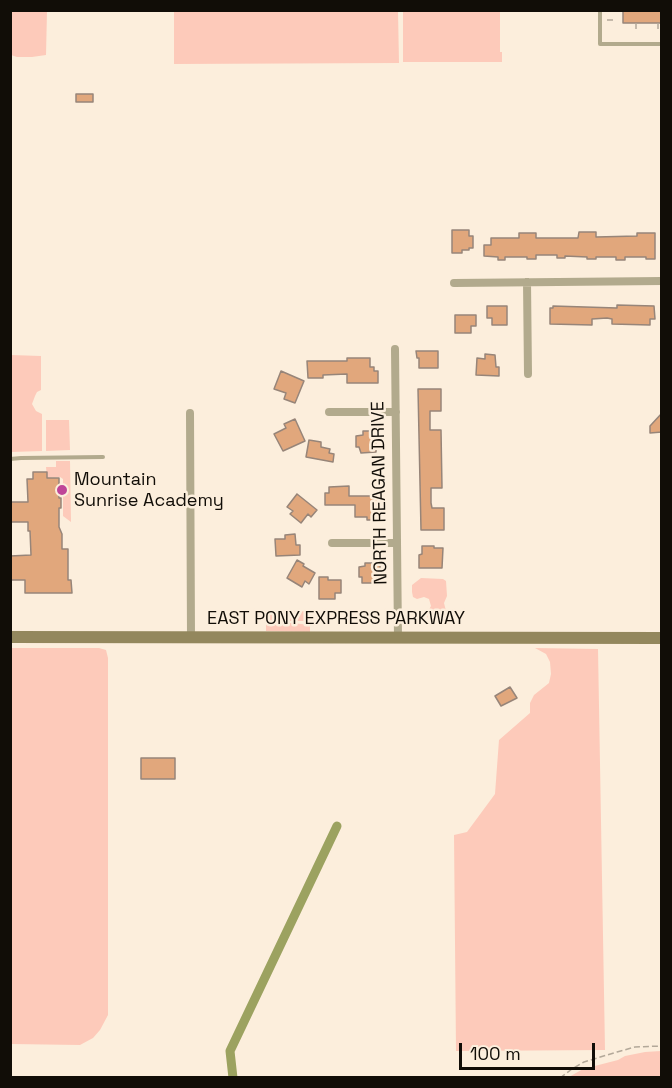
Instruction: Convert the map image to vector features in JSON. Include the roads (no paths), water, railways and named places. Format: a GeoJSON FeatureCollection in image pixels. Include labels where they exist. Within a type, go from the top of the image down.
{"type":"FeatureCollection","features":[{"type":"Feature","properties":{"kind":"street"},"geometry":{"type":"LineString","coordinates":[[454,283],[662,281]]}},
{"type":"Feature","properties":{"kind":"street"},"geometry":{"type":"LineString","coordinates":[[528,282],[528,374]]}},
{"type":"Feature","properties":{"kind":"street","name":"NORTH REAGAN DRIVE"},"geometry":{"type":"LineString","coordinates":[[396,349],[399,638]]}},
{"type":"Feature","properties":{"kind":"street"},"geometry":{"type":"LineString","coordinates":[[329,412],[396,411]]}},
{"type":"Feature","properties":{"kind":"street"},"geometry":{"type":"LineString","coordinates":[[190,413],[191,637]]}},
{"type":"Feature","properties":{"kind":"street"},"geometry":{"type":"LineString","coordinates":[[332,543],[397,543]]}},
{"type":"Feature","properties":{"kind":"street","name":"EAST PONY EXPRESS PARKWAY"},"geometry":{"type":"LineString","coordinates":[[10,637],[662,638]]}},
{"type":"Feature","properties":{"kind":"lane"},"geometry":{"type":"LineString","coordinates":[[600,10],[600,44],[662,44]]}},
{"type":"Feature","properties":{"kind":"lane"},"geometry":{"type":"LineString","coordinates":[[10,459],[103,457]]}},
{"type":"Feature","properties":{"kind":"waterway"},"geometry":{"type":"LineString","coordinates":[[233,1078],[230,1051],[337,826]]}},
{"type":"Feature","properties":{"kind":"place","name":"Mountain Sunrise Academy"},"geometry":{"type":"Point","coordinates":[62,490]}}]}
